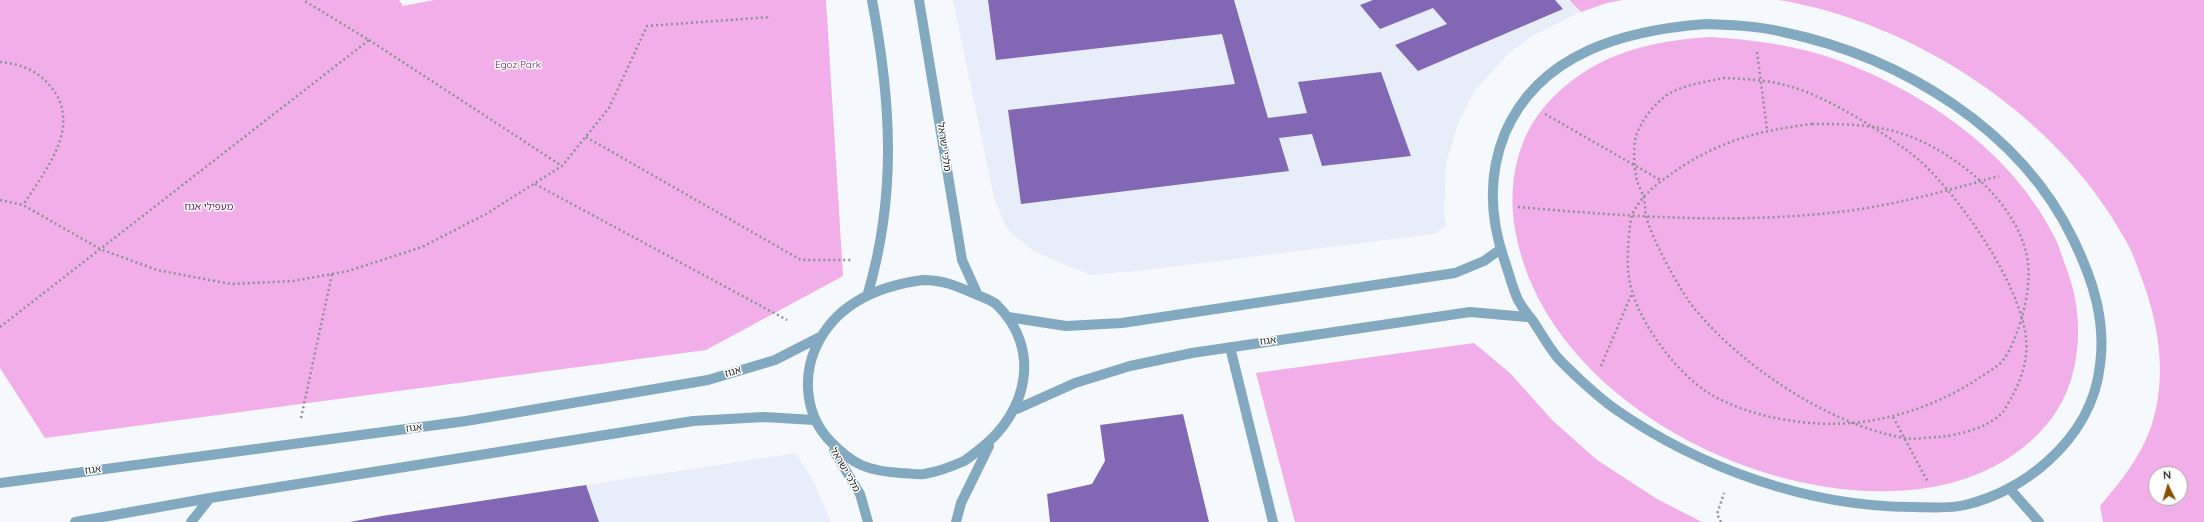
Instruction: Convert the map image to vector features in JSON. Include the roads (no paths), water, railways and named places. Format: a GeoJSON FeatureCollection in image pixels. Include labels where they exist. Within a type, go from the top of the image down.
{"type":"FeatureCollection","features":[{"type":"Feature","properties":{"kind":"street"},"geometry":{"type":"LineString","coordinates":[[868,293],[877,269],[885,225],[888,180],[888,130],[883,73],[872,0]]}},
{"type":"Feature","properties":{"kind":"street","name":"מלכי ישראל"},"geometry":{"type":"LineString","coordinates":[[920,0],[962,260],[976,291]]}},
{"type":"Feature","properties":{"kind":"street"},"geometry":{"type":"LineString","coordinates":[[1671,455],[1626,426],[1589,394],[1551,353],[1526,317],[1510,284],[1498,251],[1492,218],[1493,174],[1502,138],[1517,109],[1544,79],[1565,62],[1592,48],[1630,33],[1673,26],[1706,24],[1754,27],[1787,32],[1837,46],[1875,60],[1907,76],[1957,106],[2026,168],[2056,205],[2077,241],[2096,293],[2101,320],[2101,366],[2093,397],[2075,432],[2049,463],[2020,483],[1978,502],[1944,511],[1885,516],[1864,515]]}},
{"type":"Feature","properties":{"kind":"street"},"geometry":{"type":"LineString","coordinates":[[1008,317],[1066,326],[1122,324],[1455,273],[1484,261],[1498,251]]}},
{"type":"Feature","properties":{"kind":"street"},"geometry":{"type":"LineString","coordinates":[[923,280],[951,282],[976,291],[994,302],[1008,317],[1020,337],[1026,361],[1024,385],[1017,409],[1006,427],[990,445],[965,462],[936,472],[905,475],[875,471],[849,459],[828,441],[814,420],[808,400],[807,378],[811,357],[820,337],[844,310],[868,293],[894,283],[923,280]]}},
{"type":"Feature","properties":{"kind":"street","name":"אגוז"},"geometry":{"type":"LineString","coordinates":[[1017,409],[1075,383],[1130,366],[1230,347],[1470,312],[1526,317]]}},
{"type":"Feature","properties":{"kind":"street","name":"אגוז"},"geometry":{"type":"LineString","coordinates":[[0,483],[466,421],[708,380],[775,360],[820,337]]}},
{"type":"Feature","properties":{"kind":"street"},"geometry":{"type":"LineString","coordinates":[[1230,347],[1273,522]]}},
{"type":"Feature","properties":{"kind":"street"},"geometry":{"type":"LineString","coordinates":[[75,522],[94,520],[210,498],[693,421],[764,417],[814,420]]}},
{"type":"Feature","properties":{"kind":"street","name":"מלכי ישראל"},"geometry":{"type":"LineString","coordinates":[[828,441],[855,483],[867,515],[868,522]]}},
{"type":"Feature","properties":{"kind":"street"},"geometry":{"type":"LineString","coordinates":[[956,522],[961,503],[990,445]]}},
{"type":"Feature","properties":{"kind":"street"},"geometry":{"type":"LineString","coordinates":[[2009,488],[2039,522]]}},
{"type":"Feature","properties":{"kind":"street"},"geometry":{"type":"LineString","coordinates":[[191,522],[210,498]]}},
{"type":"Feature","properties":{"kind":"park label","name":"Egoz Park"},"geometry":{"type":"Point","coordinates":[518,65]}},
{"type":"Feature","properties":{"kind":"park label","name":"מעפילי אגוז"},"geometry":{"type":"Point","coordinates":[209,207]}}]}
